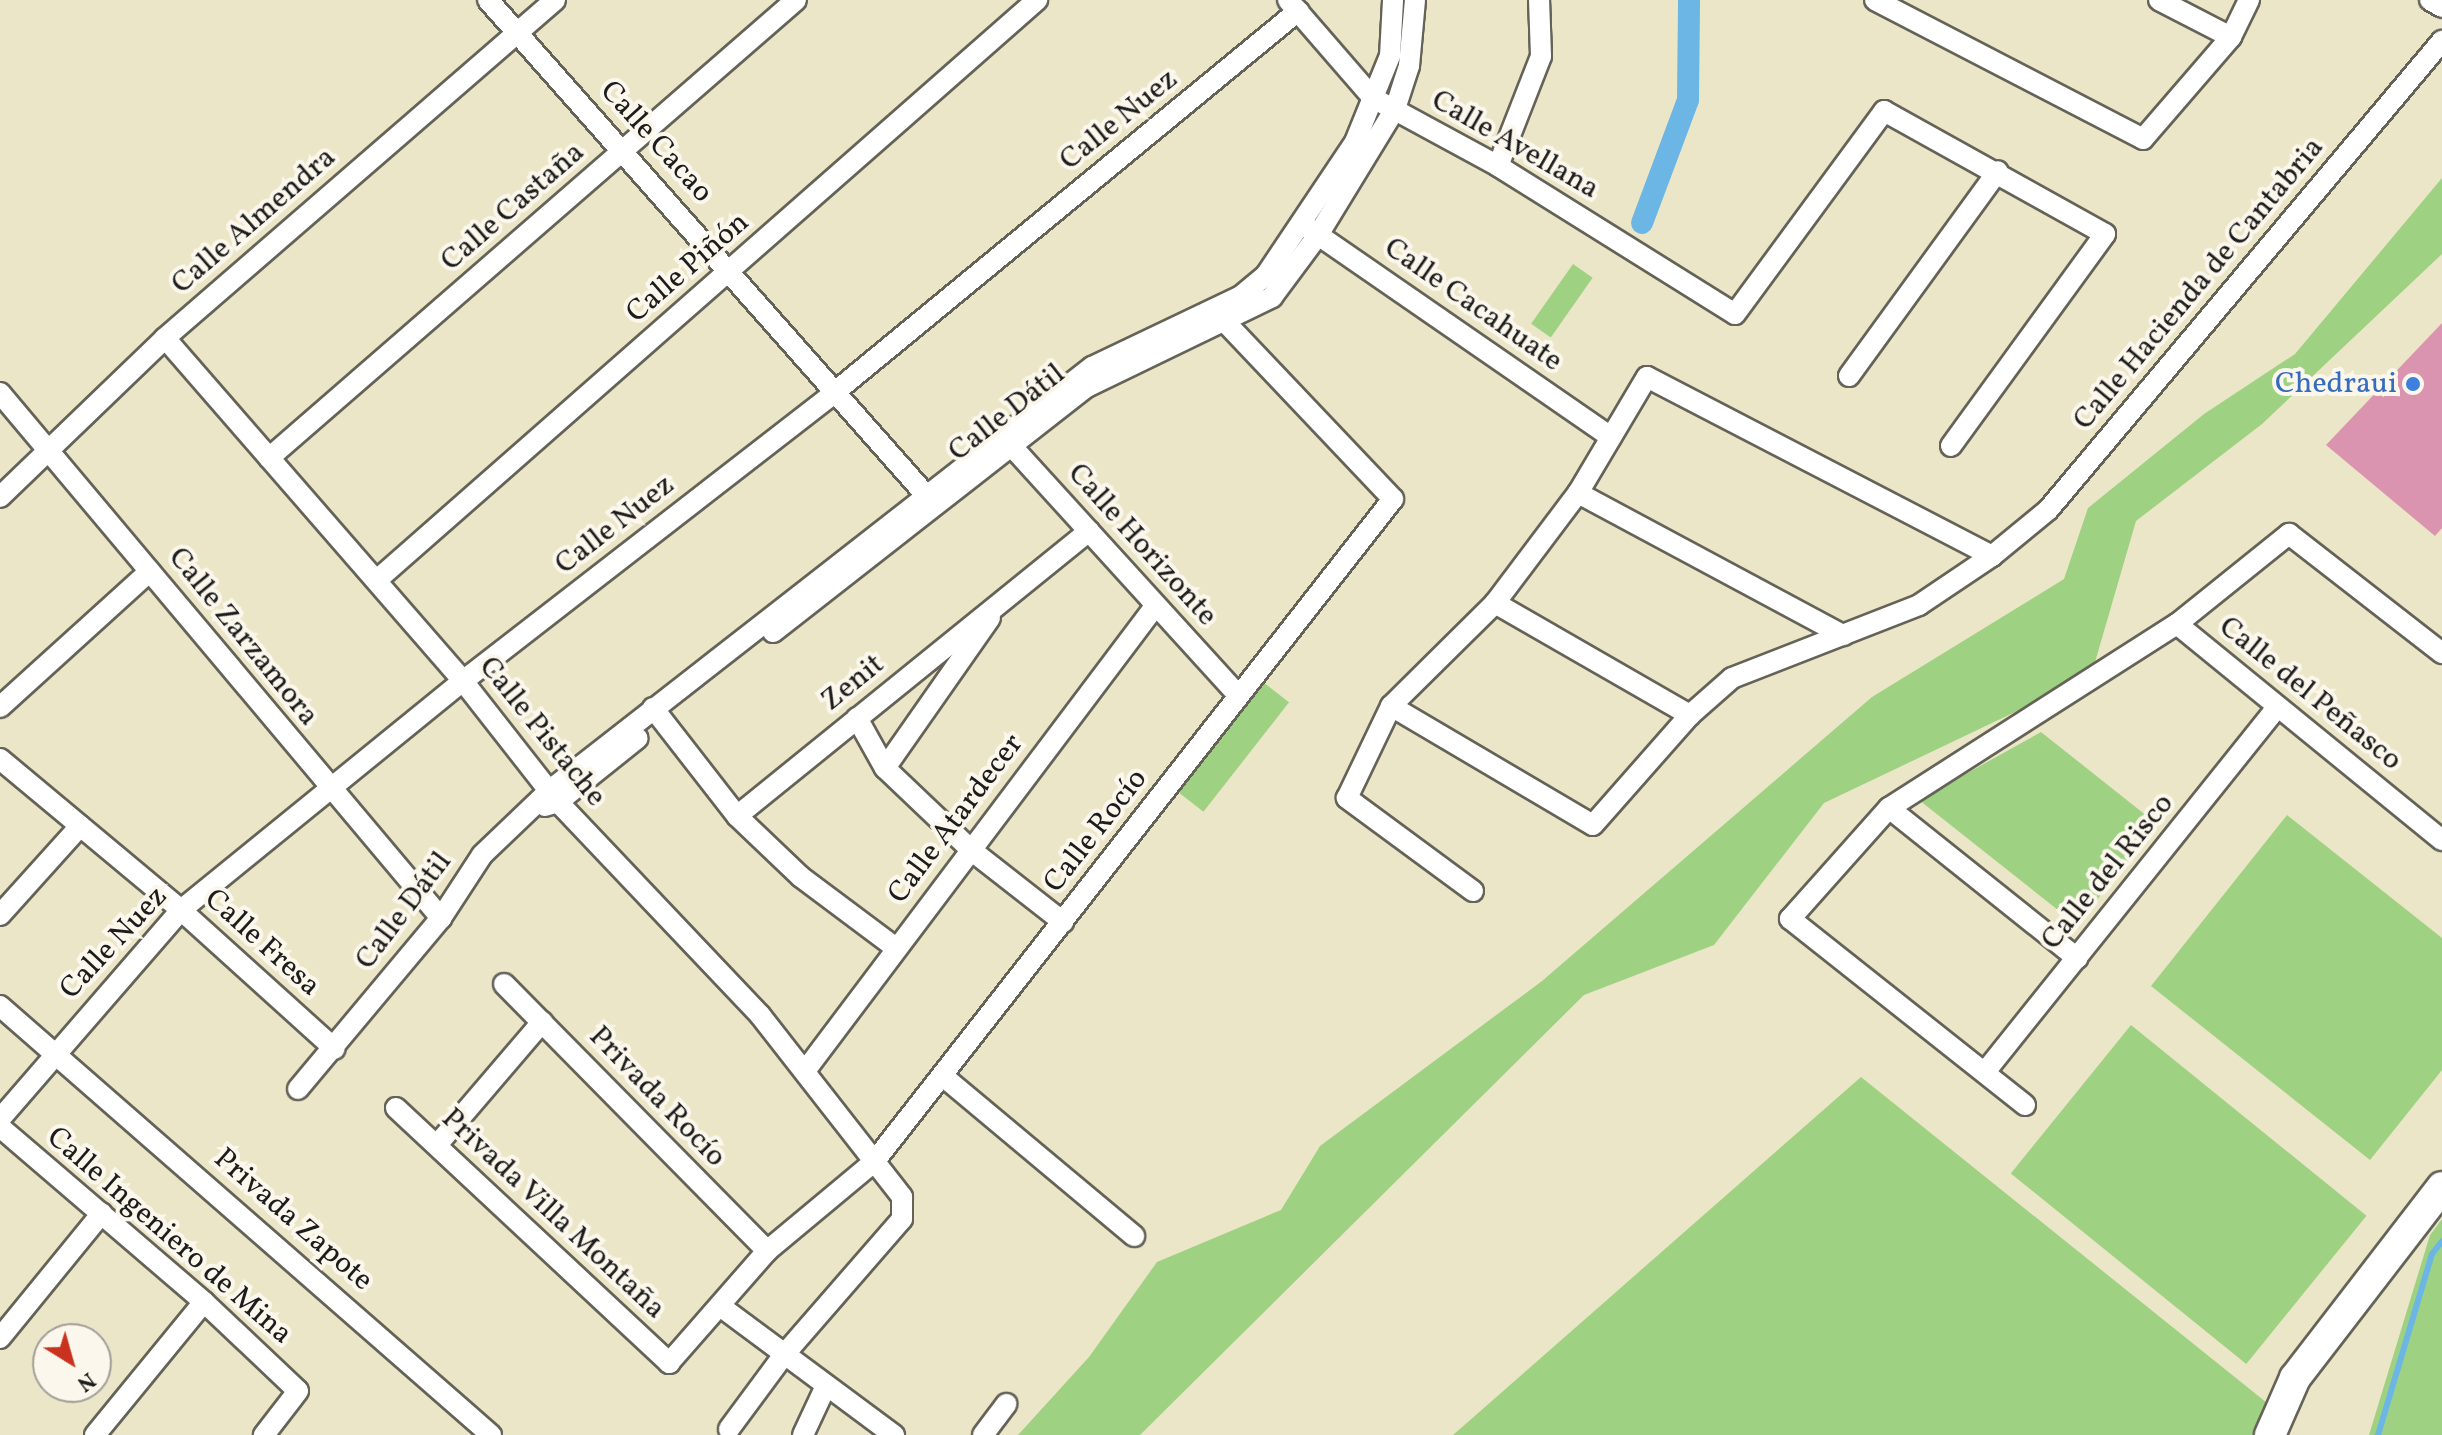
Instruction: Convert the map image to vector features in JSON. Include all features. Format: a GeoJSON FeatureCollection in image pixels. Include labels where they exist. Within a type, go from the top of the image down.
{"type":"FeatureCollection","features":[{"type":"Feature","properties":{"kind":"street","name":"Calle Cacao"},"geometry":{"type":"LineString","coordinates":[[488,0],[731,271],[930,501]]}},
{"type":"Feature","properties":{"kind":"street","name":"Calle Almendra"},"geometry":{"type":"LineString","coordinates":[[0,497],[165,338],[555,0]]}},
{"type":"Feature","properties":{"kind":"street","name":"Calle Castaña"},"geometry":{"type":"LineString","coordinates":[[269,458],[796,0]]}},
{"type":"Feature","properties":{"kind":"street","name":"Calle Piñón"},"geometry":{"type":"LineString","coordinates":[[377,580],[1037,0]]}},
{"type":"Feature","properties":{"kind":"street","name":"Calle Dátil"},"geometry":{"type":"LineString","coordinates":[[298,1089],[335,1049],[441,918],[482,855],[531,811],[1007,441],[1092,367],[1241,296],[1266,275],[1355,142],[1390,56],[1393,0]]}},
{"type":"Feature","properties":{"kind":"street","name":"Calle Dátil"},"geometry":{"type":"LineString","coordinates":[[1007,441],[1087,387],[1226,323],[1272,297],[1318,235],[1395,109],[1409,66],[1415,0]]}},
{"type":"Feature","properties":{"kind":"street"},"geometry":{"type":"LineString","coordinates":[[1498,166],[1541,56],[1539,0]]}},
{"type":"Feature","properties":{"kind":"street"},"geometry":{"type":"LineString","coordinates":[[1875,0],[2143,139],[2231,37],[2249,0]]}},
{"type":"Feature","properties":{"kind":"street"},"geometry":{"type":"LineString","coordinates":[[2159,0],[2231,37]]}},
{"type":"Feature","properties":{"kind":"street"},"geometry":{"type":"LineString","coordinates":[[2430,0],[2442,7]]}},
{"type":"Feature","properties":{"kind":"street","name":"Calle Avellana"},"geometry":{"type":"LineString","coordinates":[[1293,6],[1373,98],[1498,166],[1735,314],[1884,111],[1998,171]]}},
{"type":"Feature","properties":{"kind":"street","name":"Calle Nuez"},"geometry":{"type":"LineString","coordinates":[[0,1119],[181,910],[332,792],[463,681],[835,392],[1293,6]]}},
{"type":"Feature","properties":{"kind":"street","name":"Calle Hacienda de Cantabria"},"geometry":{"type":"LineString","coordinates":[[1391,706],[1593,825],[1690,715],[1732,678],[1919,605],[1992,556],[2048,510],[2442,41]]}},
{"type":"Feature","properties":{"kind":"street"},"geometry":{"type":"LineString","coordinates":[[1849,376],[1998,171],[2105,234],[1951,446]]}},
{"type":"Feature","properties":{"kind":"street","name":"Calle Cacahuate"},"geometry":{"type":"LineString","coordinates":[[1301,223],[1611,437]]}},
{"type":"Feature","properties":{"kind":"street","name":"Calle Rocío"},"geometry":{"type":"LineString","coordinates":[[669,1363],[767,1251],[874,1162],[944,1077],[1393,499],[1226,323]]}},
{"type":"Feature","properties":{"kind":"street","name":"Calle Pistache"},"geometry":{"type":"LineString","coordinates":[[165,338],[463,681],[553,796],[760,1015],[902,1197],[902,1219],[783,1356],[729,1429]]}},
{"type":"Feature","properties":{"kind":"street"},"geometry":{"type":"LineString","coordinates":[[1473,891],[1347,798],[1391,706],[1495,603],[1578,493],[1647,377],[1992,556]]}},
{"type":"Feature","properties":{"kind":"street","name":"Calle Zarzamora"},"geometry":{"type":"LineString","coordinates":[[0,393],[49,448],[332,792],[441,918]]}},
{"type":"Feature","properties":{"kind":"street","name":"Calle Horizonte"},"geometry":{"type":"LineString","coordinates":[[1007,441],[1238,695]]}},
{"type":"Feature","properties":{"kind":"street"},"geometry":{"type":"LineString","coordinates":[[1578,493],[1843,635]]}},
{"type":"Feature","properties":{"kind":"street","name":"Zenit"},"geometry":{"type":"LineString","coordinates":[[737,816],[1089,531]]}},
{"type":"Feature","properties":{"kind":"street"},"geometry":{"type":"LineString","coordinates":[[2025,1105],[1790,919],[1889,808],[2177,624],[2289,534],[2442,653]]}},
{"type":"Feature","properties":{"kind":"street"},"geometry":{"type":"LineString","coordinates":[[0,707],[150,571]]}},
{"type":"Feature","properties":{"kind":"street","name":"Zenit"},"geometry":{"type":"LineString","coordinates":[[885,768],[1006,596]]}},
{"type":"Feature","properties":{"kind":"street"},"geometry":{"type":"LineString","coordinates":[[1495,603],[1690,715]]}},
{"type":"Feature","properties":{"kind":"street","name":"Calle Atardecer"},"geometry":{"type":"LineString","coordinates":[[805,1071],[1156,605]]}},
{"type":"Feature","properties":{"kind":"street","name":"Calle del Peñasco"},"geometry":{"type":"LineString","coordinates":[[2177,624],[2442,840]]}},
{"type":"Feature","properties":{"kind":"street","name":"Calle del Risco"},"geometry":{"type":"LineString","coordinates":[[1985,1072],[2277,708]]}},
{"type":"Feature","properties":{"kind":"street"},"geometry":{"type":"LineString","coordinates":[[658,714],[737,816],[801,877],[896,948]]}},
{"type":"Feature","properties":{"kind":"street"},"geometry":{"type":"LineString","coordinates":[[857,718],[885,768],[971,850],[1063,922]]}},
{"type":"Feature","properties":{"kind":"street","name":"Calle Fresa"},"geometry":{"type":"LineString","coordinates":[[0,759],[181,910],[335,1049]]}},
{"type":"Feature","properties":{"kind":"street"},"geometry":{"type":"LineString","coordinates":[[1889,808],[2077,958]]}},
{"type":"Feature","properties":{"kind":"street"},"geometry":{"type":"LineString","coordinates":[[0,915],[80,826]]}},
{"type":"Feature","properties":{"kind":"street","name":"Privada Rocío"},"geometry":{"type":"LineString","coordinates":[[504,984],[767,1251]]}},
{"type":"Feature","properties":{"kind":"street","name":"Privada Zapote"},"geometry":{"type":"LineString","coordinates":[[0,1006],[56,1051],[491,1435]]}},
{"type":"Feature","properties":{"kind":"street"},"geometry":{"type":"LineString","coordinates":[[437,1145],[542,1022]]}},
{"type":"Feature","properties":{"kind":"street"},"geometry":{"type":"LineString","coordinates":[[944,1077],[1134,1236]]}},
{"type":"Feature","properties":{"kind":"street","name":"Privada Villa Montaña"},"geometry":{"type":"LineString","coordinates":[[396,1108],[669,1363]]}},
{"type":"Feature","properties":{"kind":"street","name":"Calle Ingeniero de Mina"},"geometry":{"type":"LineString","coordinates":[[0,1127],[204,1302],[298,1391],[264,1435]]}},
{"type":"Feature","properties":{"kind":"street"},"geometry":{"type":"LineString","coordinates":[[2270,1435],[2300,1371],[2442,1187]]}},
{"type":"Feature","properties":{"kind":"street"},"geometry":{"type":"LineString","coordinates":[[0,1338],[102,1213]]}},
{"type":"Feature","properties":{"kind":"street"},"geometry":{"type":"LineString","coordinates":[[95,1435],[204,1302]]}},
{"type":"Feature","properties":{"kind":"street"},"geometry":{"type":"LineString","coordinates":[[720,1306],[783,1356],[894,1435]]}},
{"type":"Feature","properties":{"kind":"street"},"geometry":{"type":"LineString","coordinates":[[803,1435],[826,1386]]}},
{"type":"Feature","properties":{"kind":"street"},"geometry":{"type":"LineString","coordinates":[[983,1435],[1006,1404]]}},
{"type":"Feature","properties":{"kind":"green space"},"geometry":{"type":"Polygon","coordinates":[[[2442,178],[2442,254],[2262,424],[2136,521],[2091,676],[1824,803],[1714,945],[1584,995],[1140,1435],[1018,1435],[1089,1357],[1157,1262],[1281,1210],[1320,1146],[1542,981],[1872,697],[2064,579],[2088,508],[2204,414],[2295,354],[2442,178]]]}},
{"type":"Feature","properties":{"kind":"green space"},"geometry":{"type":"Polygon","coordinates":[[[1573,264],[1593,278],[1551,338],[1531,324],[1573,264]]]}},
{"type":"Feature","properties":{"kind":"green space"},"geometry":{"type":"Polygon","coordinates":[[[1263,682],[1289,702],[1203,812],[1177,792],[1263,682]]]}},
{"type":"Feature","properties":{"kind":"green space"},"geometry":{"type":"Polygon","coordinates":[[[2041,732],[2157,824],[2077,925],[1919,800],[2041,732]]]}},
{"type":"Feature","properties":{"kind":"green space"},"geometry":{"type":"Polygon","coordinates":[[[2287,815],[2442,938],[2442,1070],[2370,1160],[2151,986],[2287,815]]]}},
{"type":"Feature","properties":{"kind":"green space"},"geometry":{"type":"Polygon","coordinates":[[[2131,1025],[2366,1216],[2246,1364],[2011,1173],[2131,1025]]]}},
{"type":"Feature","properties":{"kind":"green space"},"geometry":{"type":"Polygon","coordinates":[[[1861,1077],[2292,1423],[2289,1435],[1453,1435],[1861,1077]]]}},
{"type":"Feature","properties":{"kind":"green space"},"geometry":{"type":"Polygon","coordinates":[[[2442,1219],[2442,1435],[2369,1435],[2430,1235],[2442,1219]]]}},
{"type":"Feature","properties":{"kind":"building","name":"Chedraui"},"geometry":{"type":"Polygon","coordinates":[[[2442,323],[2442,528],[2435,536],[2326,445],[2442,323]]]}},
{"type":"Feature","properties":{"kind":"waterway"},"geometry":{"type":"LineString","coordinates":[[1642,223],[1688,100],[1689,0]]}},
{"type":"Feature","properties":{"kind":"waterway"},"geometry":{"type":"LineString","coordinates":[[2378,1435],[2432,1254],[2442,1241]]}},
{"type":"Feature","properties":{"kind":"place","name":"Chedraui"},"geometry":{"type":"Point","coordinates":[2413,384]}}]}
